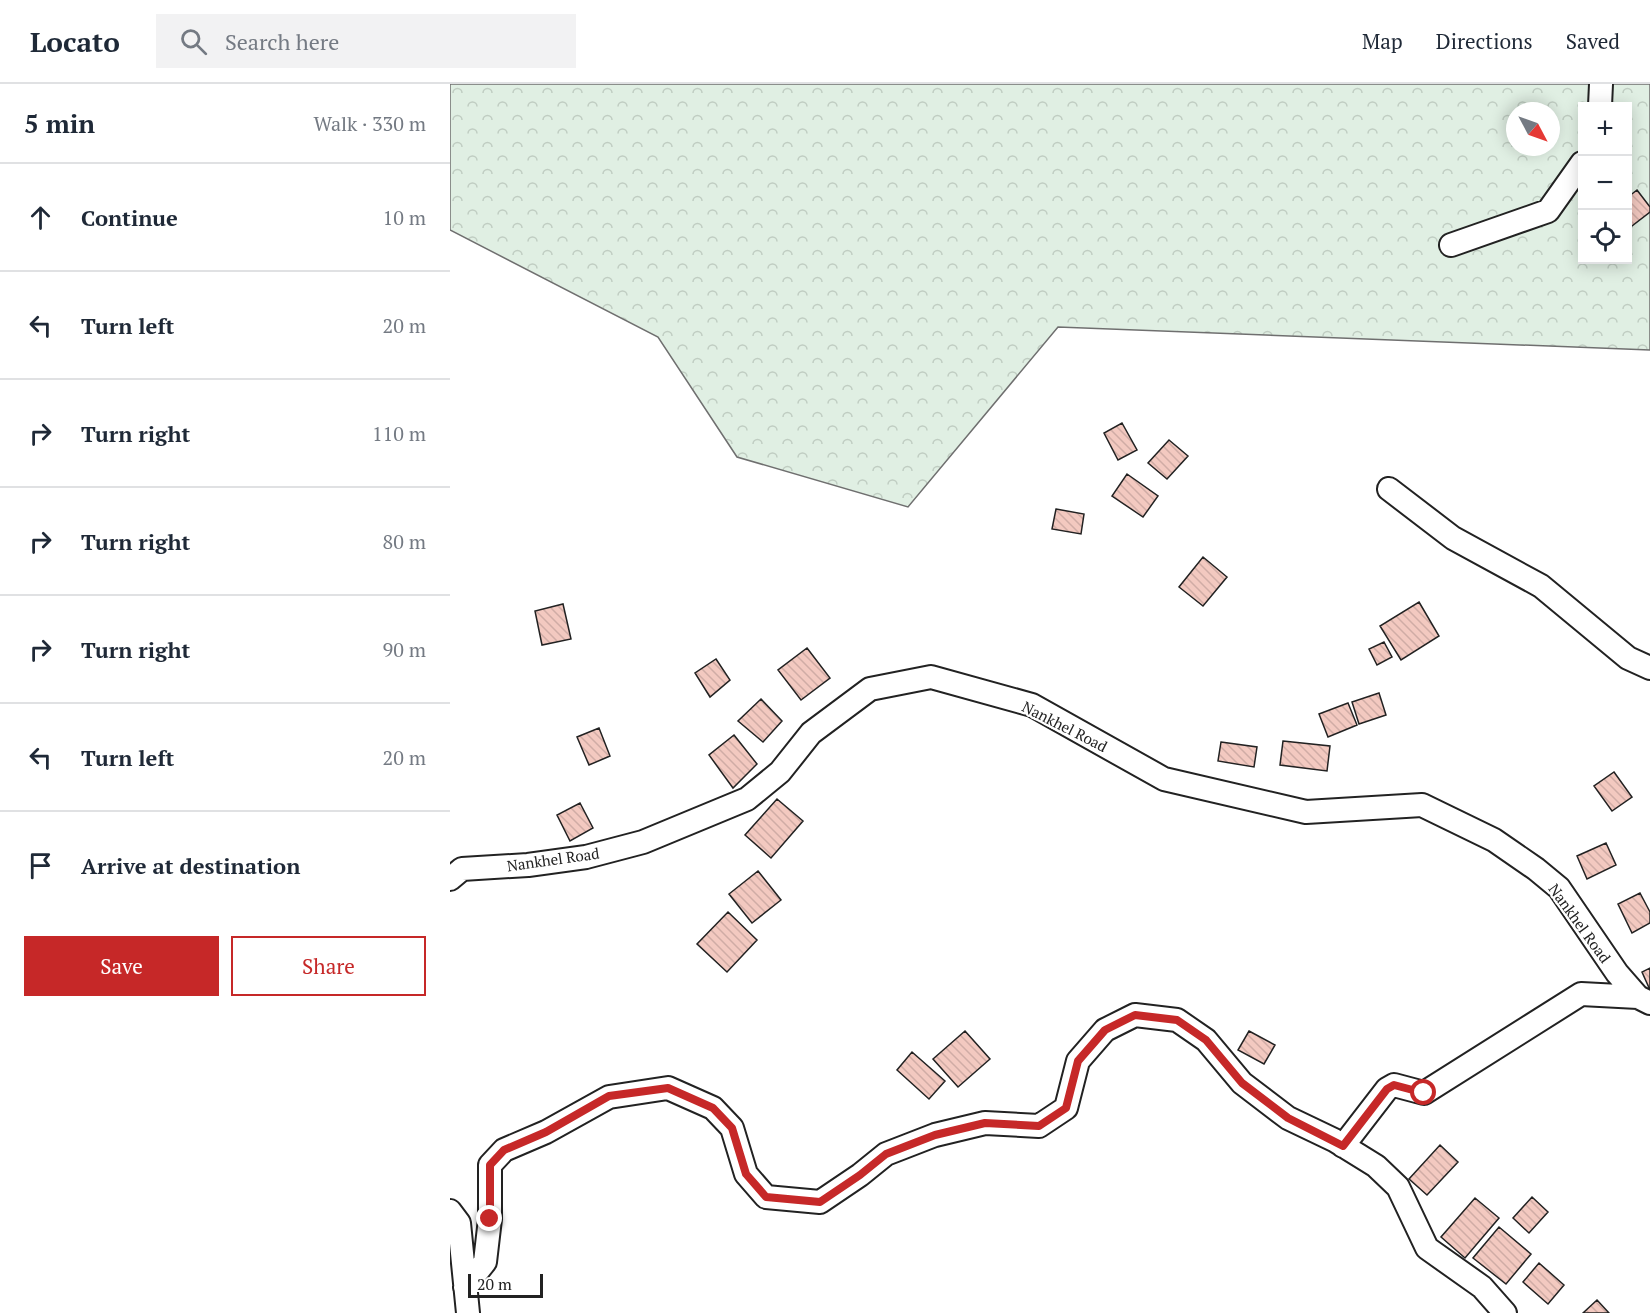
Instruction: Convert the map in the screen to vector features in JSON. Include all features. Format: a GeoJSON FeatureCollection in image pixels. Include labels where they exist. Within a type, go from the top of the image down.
{"type":"FeatureCollection","features":[{"type":"Feature","properties":{"kind":"street"},"geometry":{"type":"LineString","coordinates":[[1600,102],[1601,84]]}},
{"type":"Feature","properties":{"kind":"street"},"geometry":{"type":"LineString","coordinates":[[1451,245],[1548,211],[1578,169]]}},
{"type":"Feature","properties":{"kind":"street"},"geometry":{"type":"LineString","coordinates":[[1389,489],[1453,538],[1541,586],[1628,658],[1650,669]]}},
{"type":"Feature","properties":{"kind":"street","name":"Nankhel Road"},"geometry":{"type":"LineString","coordinates":[[450,879],[462,869],[528,865],[586,857],[643,842],[747,799],[780,772],[811,733],[870,690],[931,677],[1032,705],[1164,779],[1306,812],[1422,805],[1494,840],[1559,888],[1617,973],[1644,1000]]}},
{"type":"Feature","properties":{"kind":"street"},"geometry":{"type":"LineString","coordinates":[[1343,1146],[1387,1089],[1394,1085],[1424,1093],[1581,994],[1644,1000]]}},
{"type":"Feature","properties":{"kind":"street"},"geometry":{"type":"LineString","coordinates":[[465,1287],[486,1262],[490,1219],[490,1165],[504,1150],[546,1132],[609,1096],[668,1088],[713,1108],[732,1128],[746,1174],[766,1197],[820,1202],[886,1154],[935,1135],[985,1123],[1039,1126],[1066,1108],[1078,1061],[1105,1030],[1135,1015],[1177,1020],[1206,1040],[1242,1083],[1288,1118],[1376,1166],[1398,1187],[1426,1248],[1482,1287],[1505,1313]]}},
{"type":"Feature","properties":{"kind":"street"},"geometry":{"type":"LineString","coordinates":[[450,1211],[459,1223],[468,1313]]}},
{"type":"Feature","properties":{"kind":"green space"},"geometry":{"type":"Polygon","coordinates":[[[450,84],[1650,84],[1650,350],[1058,327],[908,507],[737,457],[658,337],[450,230],[450,84]]]}},
{"type":"Feature","properties":{"kind":"building"},"geometry":{"type":"Polygon","coordinates":[[[1637,190],[1650,207],[1650,212],[1632,226],[1632,210],[1632,194],[1637,190]]]}},
{"type":"Feature","properties":{"kind":"building"},"geometry":{"type":"Polygon","coordinates":[[[1122,423],[1137,450],[1118,460],[1104,433],[1122,423]]]}},
{"type":"Feature","properties":{"kind":"building"},"geometry":{"type":"Polygon","coordinates":[[[1169,440],[1188,456],[1167,479],[1148,463],[1169,440]]]}},
{"type":"Feature","properties":{"kind":"building"},"geometry":{"type":"Polygon","coordinates":[[[1127,474],[1158,496],[1143,517],[1112,496],[1127,474]]]}},
{"type":"Feature","properties":{"kind":"building"},"geometry":{"type":"Polygon","coordinates":[[[1056,509],[1084,514],[1081,534],[1052,529],[1056,509]]]}},
{"type":"Feature","properties":{"kind":"building"},"geometry":{"type":"Polygon","coordinates":[[[1203,557],[1227,577],[1203,606],[1179,587],[1203,557]]]}},
{"type":"Feature","properties":{"kind":"building"},"geometry":{"type":"Polygon","coordinates":[[[1419,602],[1439,636],[1401,660],[1380,626],[1419,602]]]}},
{"type":"Feature","properties":{"kind":"building"},"geometry":{"type":"Polygon","coordinates":[[[563,604],[571,639],[542,645],[535,611],[563,604]]]}},
{"type":"Feature","properties":{"kind":"building"},"geometry":{"type":"Polygon","coordinates":[[[1384,642],[1392,657],[1377,665],[1369,649],[1384,642]]]}},
{"type":"Feature","properties":{"kind":"building"},"geometry":{"type":"Polygon","coordinates":[[[807,648],[830,678],[801,700],[778,670],[807,648]]]}},
{"type":"Feature","properties":{"kind":"building"},"geometry":{"type":"Polygon","coordinates":[[[716,659],[730,680],[710,697],[695,673],[716,659]]]}},
{"type":"Feature","properties":{"kind":"building"},"geometry":{"type":"Polygon","coordinates":[[[1379,693],[1386,715],[1359,724],[1352,702],[1379,693]]]}},
{"type":"Feature","properties":{"kind":"building"},"geometry":{"type":"Polygon","coordinates":[[[761,699],[782,721],[763,742],[738,721],[761,699]]]}},
{"type":"Feature","properties":{"kind":"building"},"geometry":{"type":"Polygon","coordinates":[[[1348,703],[1357,725],[1328,737],[1319,714],[1348,703]]]}},
{"type":"Feature","properties":{"kind":"building"},"geometry":{"type":"Polygon","coordinates":[[[599,728],[610,756],[589,765],[577,737],[599,728]]]}},
{"type":"Feature","properties":{"kind":"building"},"geometry":{"type":"Polygon","coordinates":[[[734,735],[757,764],[733,788],[709,755],[734,735]]]}},
{"type":"Feature","properties":{"kind":"building"},"geometry":{"type":"Polygon","coordinates":[[[1283,741],[1330,746],[1327,771],[1280,765],[1283,741]]]}},
{"type":"Feature","properties":{"kind":"building"},"geometry":{"type":"Polygon","coordinates":[[[1221,742],[1257,747],[1254,767],[1218,761],[1221,742]]]}},
{"type":"Feature","properties":{"kind":"building"},"geometry":{"type":"Polygon","coordinates":[[[1614,772],[1632,797],[1612,811],[1594,786],[1614,772]]]}},
{"type":"Feature","properties":{"kind":"building"},"geometry":{"type":"Polygon","coordinates":[[[777,799],[803,821],[771,858],[745,835],[777,799]]]}},
{"type":"Feature","properties":{"kind":"building"},"geometry":{"type":"Polygon","coordinates":[[[580,803],[593,828],[570,841],[557,815],[580,803]]]}},
{"type":"Feature","properties":{"kind":"building"},"geometry":{"type":"Polygon","coordinates":[[[1606,843],[1616,865],[1587,879],[1577,856],[1606,843]]]}},
{"type":"Feature","properties":{"kind":"building"},"geometry":{"type":"Polygon","coordinates":[[[758,871],[781,900],[752,923],[729,894],[758,871]]]}},
{"type":"Feature","properties":{"kind":"building"},"geometry":{"type":"Polygon","coordinates":[[[1640,893],[1650,912],[1650,923],[1632,933],[1618,904],[1640,893]]]}},
{"type":"Feature","properties":{"kind":"building"},"geometry":{"type":"Polygon","coordinates":[[[728,912],[757,940],[727,972],[697,944],[728,912]]]}},
{"type":"Feature","properties":{"kind":"building"},"geometry":{"type":"Polygon","coordinates":[[[1650,968],[1650,990],[1642,972],[1650,968]]]}},
{"type":"Feature","properties":{"kind":"building"},"geometry":{"type":"Polygon","coordinates":[[[965,1031],[990,1059],[958,1087],[933,1059],[965,1031]]]}},
{"type":"Feature","properties":{"kind":"building"},"geometry":{"type":"Polygon","coordinates":[[[1249,1031],[1275,1045],[1264,1064],[1238,1050],[1249,1031]]]}},
{"type":"Feature","properties":{"kind":"building"},"geometry":{"type":"Polygon","coordinates":[[[912,1052],[945,1081],[929,1099],[897,1070],[912,1052]]]}},
{"type":"Feature","properties":{"kind":"building"},"geometry":{"type":"Polygon","coordinates":[[[1440,1145],[1458,1162],[1427,1195],[1409,1179],[1440,1145]]]}},
{"type":"Feature","properties":{"kind":"building"},"geometry":{"type":"Polygon","coordinates":[[[1532,1197],[1548,1212],[1529,1233],[1513,1218],[1532,1197]]]}},
{"type":"Feature","properties":{"kind":"building"},"geometry":{"type":"Polygon","coordinates":[[[1475,1198],[1499,1218],[1465,1258],[1441,1237],[1475,1198]]]}},
{"type":"Feature","properties":{"kind":"building"},"geometry":{"type":"Polygon","coordinates":[[[1499,1227],[1531,1254],[1506,1284],[1473,1258],[1499,1227]]]}},
{"type":"Feature","properties":{"kind":"building"},"geometry":{"type":"Polygon","coordinates":[[[1539,1263],[1564,1285],[1548,1304],[1523,1282],[1539,1263]]]}},
{"type":"Feature","properties":{"kind":"building"},"geometry":{"type":"Polygon","coordinates":[[[1597,1300],[1609,1313],[1583,1313],[1597,1300]]]}},
{"type":"Feature","properties":{"kind":"route"},"geometry":{"type":"LineString","coordinates":[[490,1219],[490,1165],[504,1150],[546,1132],[609,1096],[668,1088],[713,1108],[732,1128],[746,1174],[766,1197],[820,1202],[886,1154],[935,1135],[985,1123],[1039,1126],[1066,1108],[1078,1061],[1105,1030],[1135,1015],[1177,1020],[1206,1040],[1242,1083],[1288,1118],[1343,1146],[1387,1089],[1394,1085],[1424,1093]]}}]}
